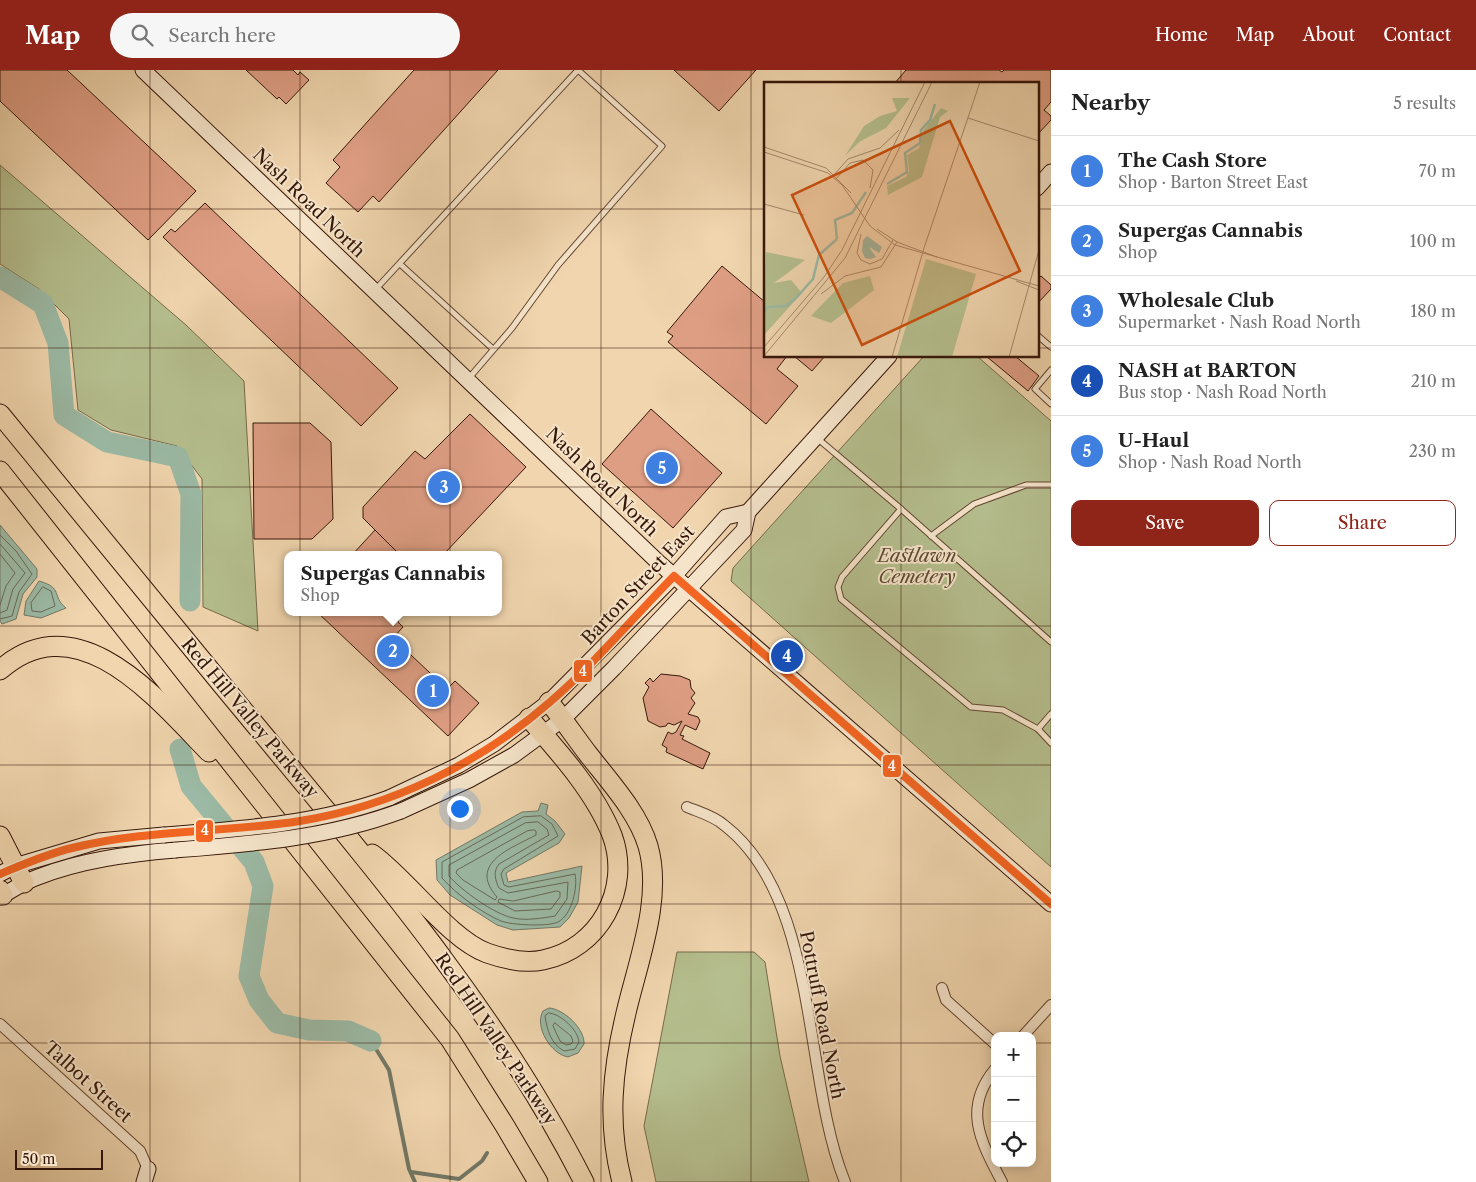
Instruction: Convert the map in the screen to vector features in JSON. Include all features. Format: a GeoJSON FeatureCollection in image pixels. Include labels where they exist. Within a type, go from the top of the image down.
{"type":"FeatureCollection","features":[{"type":"Feature","properties":{"kind":"highway","name":"Red Hill Valley Parkway"},"geometry":{"type":"LineString","coordinates":[[0,414],[349,838],[439,953],[503,1045],[563,1141],[584,1182]]}},
{"type":"Feature","properties":{"kind":"highway"},"geometry":{"type":"LineString","coordinates":[[0,471],[450,1039],[538,1182]]}},
{"type":"Feature","properties":{"kind":"highway"},"geometry":{"type":"LineString","coordinates":[[0,670],[25,653],[48,648],[71,647],[95,654],[127,672],[211,754],[240,775]]}},
{"type":"Feature","properties":{"kind":"highway"},"geometry":{"type":"LineString","coordinates":[[549,702],[624,802],[647,843],[652,862],[653,900],[626,1015],[612,1092],[616,1148],[622,1182]]}},
{"type":"Feature","properties":{"kind":"highway"},"geometry":{"type":"LineString","coordinates":[[349,838],[382,861],[474,947],[510,960],[525,961],[540,961],[572,950],[592,934],[611,904],[618,870],[617,852],[608,828],[583,786],[529,718]]}},
{"type":"Feature","properties":{"kind":"highway"},"geometry":{"type":"LineString","coordinates":[[0,836],[8,870],[24,883]]}},
{"type":"Feature","properties":{"kind":"main road","name":"Nash Road North"},"geometry":{"type":"LineString","coordinates":[[143,70],[689,590],[1051,904]]}},
{"type":"Feature","properties":{"kind":"main road"},"geometry":{"type":"LineString","coordinates":[[1038,187],[1051,172]]}},
{"type":"Feature","properties":{"kind":"main road"},"geometry":{"type":"LineString","coordinates":[[1,894],[24,883],[76,865],[126,854],[281,840],[325,833],[401,811],[499,763],[562,719],[689,590],[744,530],[748,512],[817,438],[887,358]]}},
{"type":"Feature","properties":{"kind":"main road","name":"Barton Street East"},"geometry":{"type":"LineString","coordinates":[[8,870],[99,841],[300,821],[339,814],[389,798],[459,765],[494,744],[549,702],[674,576],[726,517],[748,512]]}},
{"type":"Feature","properties":{"kind":"street","name":"Pottruff Road North"},"geometry":{"type":"LineString","coordinates":[[687,807],[722,823],[736,834],[766,872],[788,925],[799,968],[828,1124],[845,1182]]}},
{"type":"Feature","properties":{"kind":"street"},"geometry":{"type":"LineString","coordinates":[[942,988],[946,1000],[991,1040]]}},
{"type":"Feature","properties":{"kind":"street"},"geometry":{"type":"LineString","coordinates":[[1027,1032],[1051,1005]]}},
{"type":"Feature","properties":{"kind":"street","name":"Talbot Street"},"geometry":{"type":"LineString","coordinates":[[0,1024],[140,1151],[146,1176]]}},
{"type":"Feature","properties":{"kind":"street"},"geometry":{"type":"LineString","coordinates":[[991,1073],[986,1079],[977,1104],[978,1131],[1002,1182]]}},
{"type":"Feature","properties":{"kind":"lane"},"geometry":{"type":"LineString","coordinates":[[374,291],[578,70],[655,139],[662,146],[558,265],[512,328],[467,380]]}},
{"type":"Feature","properties":{"kind":"lane"},"geometry":{"type":"LineString","coordinates":[[400,264],[493,349]]}},
{"type":"Feature","properties":{"kind":"lane"},"geometry":{"type":"LineString","coordinates":[[1038,336],[1051,347]]}},
{"type":"Feature","properties":{"kind":"lane"},"geometry":{"type":"LineString","coordinates":[[1050,373],[1034,389],[1051,404]]}},
{"type":"Feature","properties":{"kind":"lane"},"geometry":{"type":"LineString","coordinates":[[817,438],[901,509],[1051,642]]}},
{"type":"Feature","properties":{"kind":"lane"},"geometry":{"type":"LineString","coordinates":[[931,536],[974,504],[1026,486],[1051,485]]}},
{"type":"Feature","properties":{"kind":"lane"},"geometry":{"type":"LineString","coordinates":[[901,509],[842,577],[838,587],[841,599],[971,707],[1003,710],[1038,729],[1051,743]]}},
{"type":"Feature","properties":{"kind":"lane"},"geometry":{"type":"LineString","coordinates":[[1038,729],[1051,714]]}},
{"type":"Feature","properties":{"kind":"green space"},"geometry":{"type":"Polygon","coordinates":[[[0,165],[186,325],[244,381],[258,631],[203,607],[202,479],[177,446],[111,430],[78,410],[69,319],[39,289],[0,264],[0,165]]]}},
{"type":"Feature","properties":{"kind":"green space","name":"Eastlawn Cemetery"},"geometry":{"type":"Polygon","coordinates":[[[922,358],[979,358],[1051,421],[1051,867],[731,581],[733,568],[922,358]]]}},
{"type":"Feature","properties":{"kind":"green space"},"geometry":{"type":"Polygon","coordinates":[[[677,952],[754,952],[765,962],[780,1056],[809,1182],[656,1182],[644,1126],[677,952]]]}},
{"type":"Feature","properties":{"kind":"water"},"geometry":{"type":"Polygon","coordinates":[[[0,525],[37,569],[37,577],[23,594],[16,619],[2,624],[0,621],[0,525]]]}},
{"type":"Feature","properties":{"kind":"water"},"geometry":{"type":"Polygon","coordinates":[[[39,581],[55,589],[59,600],[66,608],[41,618],[24,615],[26,601],[39,581]]]}},
{"type":"Feature","properties":{"kind":"water"},"geometry":{"type":"Polygon","coordinates":[[[541,803],[548,805],[546,814],[555,821],[565,834],[559,843],[506,873],[508,882],[582,866],[578,902],[569,918],[560,927],[513,930],[497,925],[450,895],[437,880],[436,860],[522,812],[538,811],[541,803]]]}},
{"type":"Feature","properties":{"kind":"water"},"geometry":{"type":"Polygon","coordinates":[[[549,1008],[555,1009],[567,1016],[581,1032],[584,1044],[578,1053],[568,1057],[562,1055],[546,1039],[542,1032],[541,1017],[543,1011],[549,1008]]]}},
{"type":"Feature","properties":{"kind":"building"},"geometry":{"type":"Polygon","coordinates":[[[0,70],[67,70],[196,191],[148,240],[0,101],[0,70]]]}},
{"type":"Feature","properties":{"kind":"building"},"geometry":{"type":"Polygon","coordinates":[[[246,70],[293,70],[298,75],[300,72],[309,80],[286,104],[279,97],[277,99],[246,70]]]}},
{"type":"Feature","properties":{"kind":"building"},"geometry":{"type":"Polygon","coordinates":[[[414,70],[498,70],[379,202],[373,196],[358,212],[326,183],[340,167],[333,160],[414,70]]]}},
{"type":"Feature","properties":{"kind":"building"},"geometry":{"type":"Polygon","coordinates":[[[674,70],[756,70],[719,111],[674,70]]]}},
{"type":"Feature","properties":{"kind":"building"},"geometry":{"type":"Polygon","coordinates":[[[906,70],[999,70],[1002,72],[1004,70],[1051,70],[1051,102],[1044,110],[1051,116],[1051,120],[1038,134],[1038,82],[896,82],[906,70]]]}},
{"type":"Feature","properties":{"kind":"building"},"geometry":{"type":"Polygon","coordinates":[[[205,203],[398,388],[361,426],[163,237],[171,229],[175,232],[205,203]]]}},
{"type":"Feature","properties":{"kind":"building"},"geometry":{"type":"Polygon","coordinates":[[[722,266],[764,301],[764,358],[785,358],[777,369],[798,386],[766,424],[668,342],[673,336],[667,332],[722,266]]]}},
{"type":"Feature","properties":{"kind":"building"},"geometry":{"type":"Polygon","coordinates":[[[1041,276],[1051,285],[1051,289],[1038,303],[1038,279],[1041,276]]]}},
{"type":"Feature","properties":{"kind":"building"},"geometry":{"type":"Polygon","coordinates":[[[796,358],[823,358],[812,371],[796,358]]]}},
{"type":"Feature","properties":{"kind":"building"},"geometry":{"type":"Polygon","coordinates":[[[988,358],[1017,358],[1039,376],[1028,391],[988,358]]]}},
{"type":"Feature","properties":{"kind":"building"},"geometry":{"type":"Polygon","coordinates":[[[651,409],[722,473],[673,528],[602,464],[651,409]]]}},
{"type":"Feature","properties":{"kind":"building"},"geometry":{"type":"Polygon","coordinates":[[[470,414],[526,467],[447,551],[396,551],[363,518],[363,507],[415,451],[425,459],[470,414]]]}},
{"type":"Feature","properties":{"kind":"building"},"geometry":{"type":"Polygon","coordinates":[[[253,423],[310,423],[331,442],[333,519],[312,539],[254,539],[253,423]]]}},
{"type":"Feature","properties":{"kind":"building"},"geometry":{"type":"Polygon","coordinates":[[[375,530],[396,551],[356,551],[375,530]]]}},
{"type":"Feature","properties":{"kind":"building"},"geometry":{"type":"Polygon","coordinates":[[[321,616],[398,616],[398,622],[403,627],[393,638],[447,689],[455,681],[479,703],[448,736],[321,616]]]}},
{"type":"Feature","properties":{"kind":"building"},"geometry":{"type":"Polygon","coordinates":[[[661,674],[680,676],[690,680],[691,688],[695,693],[691,698],[695,703],[688,714],[698,717],[700,721],[696,730],[685,725],[680,735],[684,736],[682,739],[710,753],[703,769],[666,752],[667,748],[662,745],[668,732],[672,734],[676,732],[682,721],[674,725],[668,723],[666,726],[660,727],[648,721],[643,698],[649,687],[645,683],[650,678],[653,682],[661,674]]]}},
{"type":"Feature","properties":{"kind":"waterway"},"geometry":{"type":"LineString","coordinates":[[0,277],[43,304],[58,343],[64,415],[107,442],[178,457],[191,494],[190,601]]}},
{"type":"Feature","properties":{"kind":"waterway"},"geometry":{"type":"LineString","coordinates":[[180,749],[191,786],[254,862],[263,886],[249,976],[259,1000],[277,1023],[309,1030],[348,1031],[371,1041]]}},
{"type":"Feature","properties":{"kind":"waterway"},"geometry":{"type":"LineString","coordinates":[[371,1041],[389,1070],[409,1169],[415,1182]]}},
{"type":"Feature","properties":{"kind":"waterway"},"geometry":{"type":"LineString","coordinates":[[411,1172],[459,1179],[482,1161],[487,1153]]}},
{"type":"Feature","properties":{"kind":"transit line","name":"4"},"geometry":{"type":"LineString","coordinates":[[0,874],[54,853],[100,842],[157,834],[272,825],[335,814],[402,793],[434,779],[465,763],[494,744],[550,702],[598,656],[674,576],[1051,904]]}},
{"type":"Feature","properties":{"kind":"place","name":"U-Haul"},"geometry":{"type":"Point","coordinates":[662,468]}},
{"type":"Feature","properties":{"kind":"place","name":"Wholesale Club"},"geometry":{"type":"Point","coordinates":[444,487]}},
{"type":"Feature","properties":{"kind":"place","name":"Supergas Cannabis"},"geometry":{"type":"Point","coordinates":[393,651]}},
{"type":"Feature","properties":{"kind":"place","name":"NASH at BARTON"},"geometry":{"type":"Point","coordinates":[787,656]}},
{"type":"Feature","properties":{"kind":"place","name":"The Cash Store"},"geometry":{"type":"Point","coordinates":[433,691]}}]}
